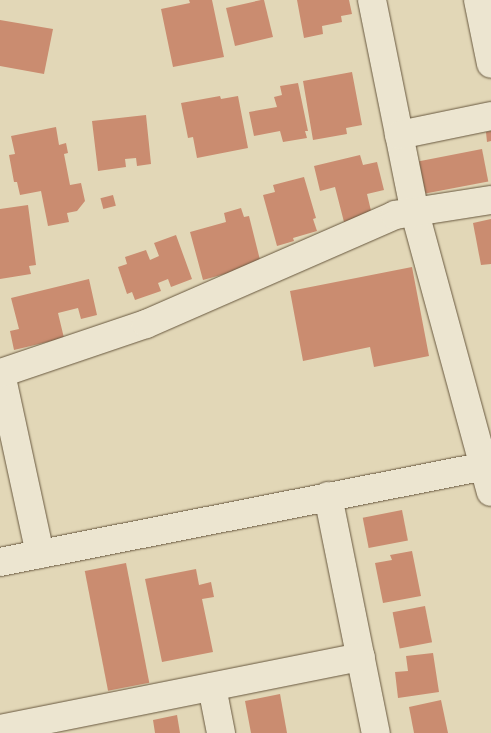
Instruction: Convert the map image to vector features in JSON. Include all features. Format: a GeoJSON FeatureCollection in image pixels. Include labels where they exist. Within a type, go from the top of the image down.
{"type":"FeatureCollection","features":[{"type":"Feature","properties":{"kind":"street"},"geometry":{"type":"LineString","coordinates":[[0,562],[328,496],[489,474],[415,213],[372,0]]}},
{"type":"Feature","properties":{"kind":"street"},"geometry":{"type":"LineString","coordinates":[[478,0],[491,64]]}},
{"type":"Feature","properties":{"kind":"street"},"geometry":{"type":"LineString","coordinates":[[399,134],[491,116]]}},
{"type":"Feature","properties":{"kind":"street"},"geometry":{"type":"LineString","coordinates":[[40,554],[1,373],[146,324],[356,230],[395,215],[491,200]]}},
{"type":"Feature","properties":{"kind":"street"},"geometry":{"type":"LineString","coordinates":[[328,496],[376,733]]}},
{"type":"Feature","properties":{"kind":"street"},"geometry":{"type":"LineString","coordinates":[[0,729],[62,725],[212,687],[361,657]]}},
{"type":"Feature","properties":{"kind":"street"},"geometry":{"type":"LineString","coordinates":[[212,687],[221,733]]}},
{"type":"Feature","properties":{"kind":"building"},"geometry":{"type":"Polygon","coordinates":[[[189,0],[212,0],[224,57],[173,67],[161,9],[190,3],[189,0]]]}},
{"type":"Feature","properties":{"kind":"building"},"geometry":{"type":"Polygon","coordinates":[[[264,0],[273,37],[235,46],[226,8],[264,0]]]}},
{"type":"Feature","properties":{"kind":"building"},"geometry":{"type":"Polygon","coordinates":[[[297,0],[349,0],[352,14],[341,16],[342,22],[322,26],[323,34],[304,38],[297,0]]]}},
{"type":"Feature","properties":{"kind":"building"},"geometry":{"type":"Polygon","coordinates":[[[0,20],[53,29],[44,74],[0,66],[0,20]]]}},
{"type":"Feature","properties":{"kind":"building"},"geometry":{"type":"Polygon","coordinates":[[[352,72],[362,125],[346,128],[347,134],[313,140],[303,81],[352,72]]]}},
{"type":"Feature","properties":{"kind":"building"},"geometry":{"type":"Polygon","coordinates":[[[298,83],[308,131],[305,131],[307,138],[283,142],[280,131],[254,136],[249,112],[277,107],[274,97],[282,95],[280,86],[298,83]]]}},
{"type":"Feature","properties":{"kind":"building"},"geometry":{"type":"Polygon","coordinates":[[[220,96],[221,99],[238,96],[248,148],[197,158],[193,137],[188,138],[181,103],[220,96]]]}},
{"type":"Feature","properties":{"kind":"building"},"geometry":{"type":"Polygon","coordinates":[[[146,115],[151,164],[137,166],[136,158],[125,159],[126,167],[98,171],[92,121],[146,115]]]}},
{"type":"Feature","properties":{"kind":"building"},"geometry":{"type":"Polygon","coordinates":[[[56,127],[59,145],[66,143],[68,153],[64,154],[70,185],[81,183],[85,201],[77,211],[67,213],[69,222],[48,226],[41,191],[20,195],[17,182],[14,182],[9,155],[15,154],[11,136],[56,127]]]}},
{"type":"Feature","properties":{"kind":"building"},"geometry":{"type":"Polygon","coordinates":[[[491,131],[491,141],[487,142],[486,132],[491,131]]]}},
{"type":"Feature","properties":{"kind":"building"},"geometry":{"type":"Polygon","coordinates":[[[482,149],[488,181],[425,194],[419,161],[482,149]]]}},
{"type":"Feature","properties":{"kind":"building"},"geometry":{"type":"Polygon","coordinates":[[[360,155],[363,165],[377,162],[384,190],[367,194],[372,215],[344,222],[335,187],[320,191],[314,166],[360,155]]]}},
{"type":"Feature","properties":{"kind":"building"},"geometry":{"type":"Polygon","coordinates":[[[304,177],[316,218],[313,219],[317,231],[293,238],[294,241],[277,246],[263,195],[275,192],[273,185],[304,177]]]}},
{"type":"Feature","properties":{"kind":"building"},"geometry":{"type":"Polygon","coordinates":[[[113,195],[116,206],[103,209],[100,198],[113,195]]]}},
{"type":"Feature","properties":{"kind":"building"},"geometry":{"type":"Polygon","coordinates":[[[28,205],[36,265],[29,266],[31,274],[0,279],[0,209],[28,205]]]}},
{"type":"Feature","properties":{"kind":"building"},"geometry":{"type":"Polygon","coordinates":[[[241,208],[244,217],[249,216],[261,264],[203,280],[190,232],[226,222],[224,213],[241,208]]]}},
{"type":"Feature","properties":{"kind":"building"},"geometry":{"type":"Polygon","coordinates":[[[491,219],[491,264],[481,265],[473,223],[491,219]]]}},
{"type":"Feature","properties":{"kind":"building"},"geometry":{"type":"Polygon","coordinates":[[[176,235],[192,279],[171,287],[168,279],[158,283],[161,291],[135,300],[132,292],[127,294],[118,267],[127,264],[125,257],[146,250],[150,260],[159,256],[154,243],[176,235]]]}},
{"type":"Feature","properties":{"kind":"building"},"geometry":{"type":"Polygon","coordinates":[[[412,267],[429,356],[374,367],[370,347],[303,361],[290,291],[412,267]]]}},
{"type":"Feature","properties":{"kind":"building"},"geometry":{"type":"Polygon","coordinates":[[[89,279],[97,315],[81,319],[78,308],[58,313],[64,338],[14,350],[10,331],[19,329],[11,298],[89,279]]]}},
{"type":"Feature","properties":{"kind":"building"},"geometry":{"type":"Polygon","coordinates":[[[402,510],[408,540],[369,548],[363,518],[402,510]]]}},
{"type":"Feature","properties":{"kind":"building"},"geometry":{"type":"Polygon","coordinates":[[[412,551],[421,596],[383,603],[375,563],[392,560],[390,555],[412,551]]]}},
{"type":"Feature","properties":{"kind":"building"},"geometry":{"type":"Polygon","coordinates":[[[126,563],[149,683],[108,691],[85,571],[126,563]]]}},
{"type":"Feature","properties":{"kind":"building"},"geometry":{"type":"Polygon","coordinates":[[[196,569],[199,585],[211,582],[214,597],[202,599],[213,652],[162,662],[145,579],[196,569]]]}},
{"type":"Feature","properties":{"kind":"building"},"geometry":{"type":"Polygon","coordinates":[[[425,606],[432,642],[400,649],[393,612],[425,606]]]}},
{"type":"Feature","properties":{"kind":"building"},"geometry":{"type":"Polygon","coordinates":[[[433,653],[439,692],[398,698],[395,672],[408,671],[406,656],[433,653]]]}},
{"type":"Feature","properties":{"kind":"building"},"geometry":{"type":"Polygon","coordinates":[[[280,694],[287,733],[251,733],[245,701],[280,694]]]}},
{"type":"Feature","properties":{"kind":"building"},"geometry":{"type":"Polygon","coordinates":[[[441,700],[448,733],[414,733],[409,707],[441,700]]]}},
{"type":"Feature","properties":{"kind":"building"},"geometry":{"type":"Polygon","coordinates":[[[177,715],[180,733],[155,733],[153,720],[177,715]]]}}]}
